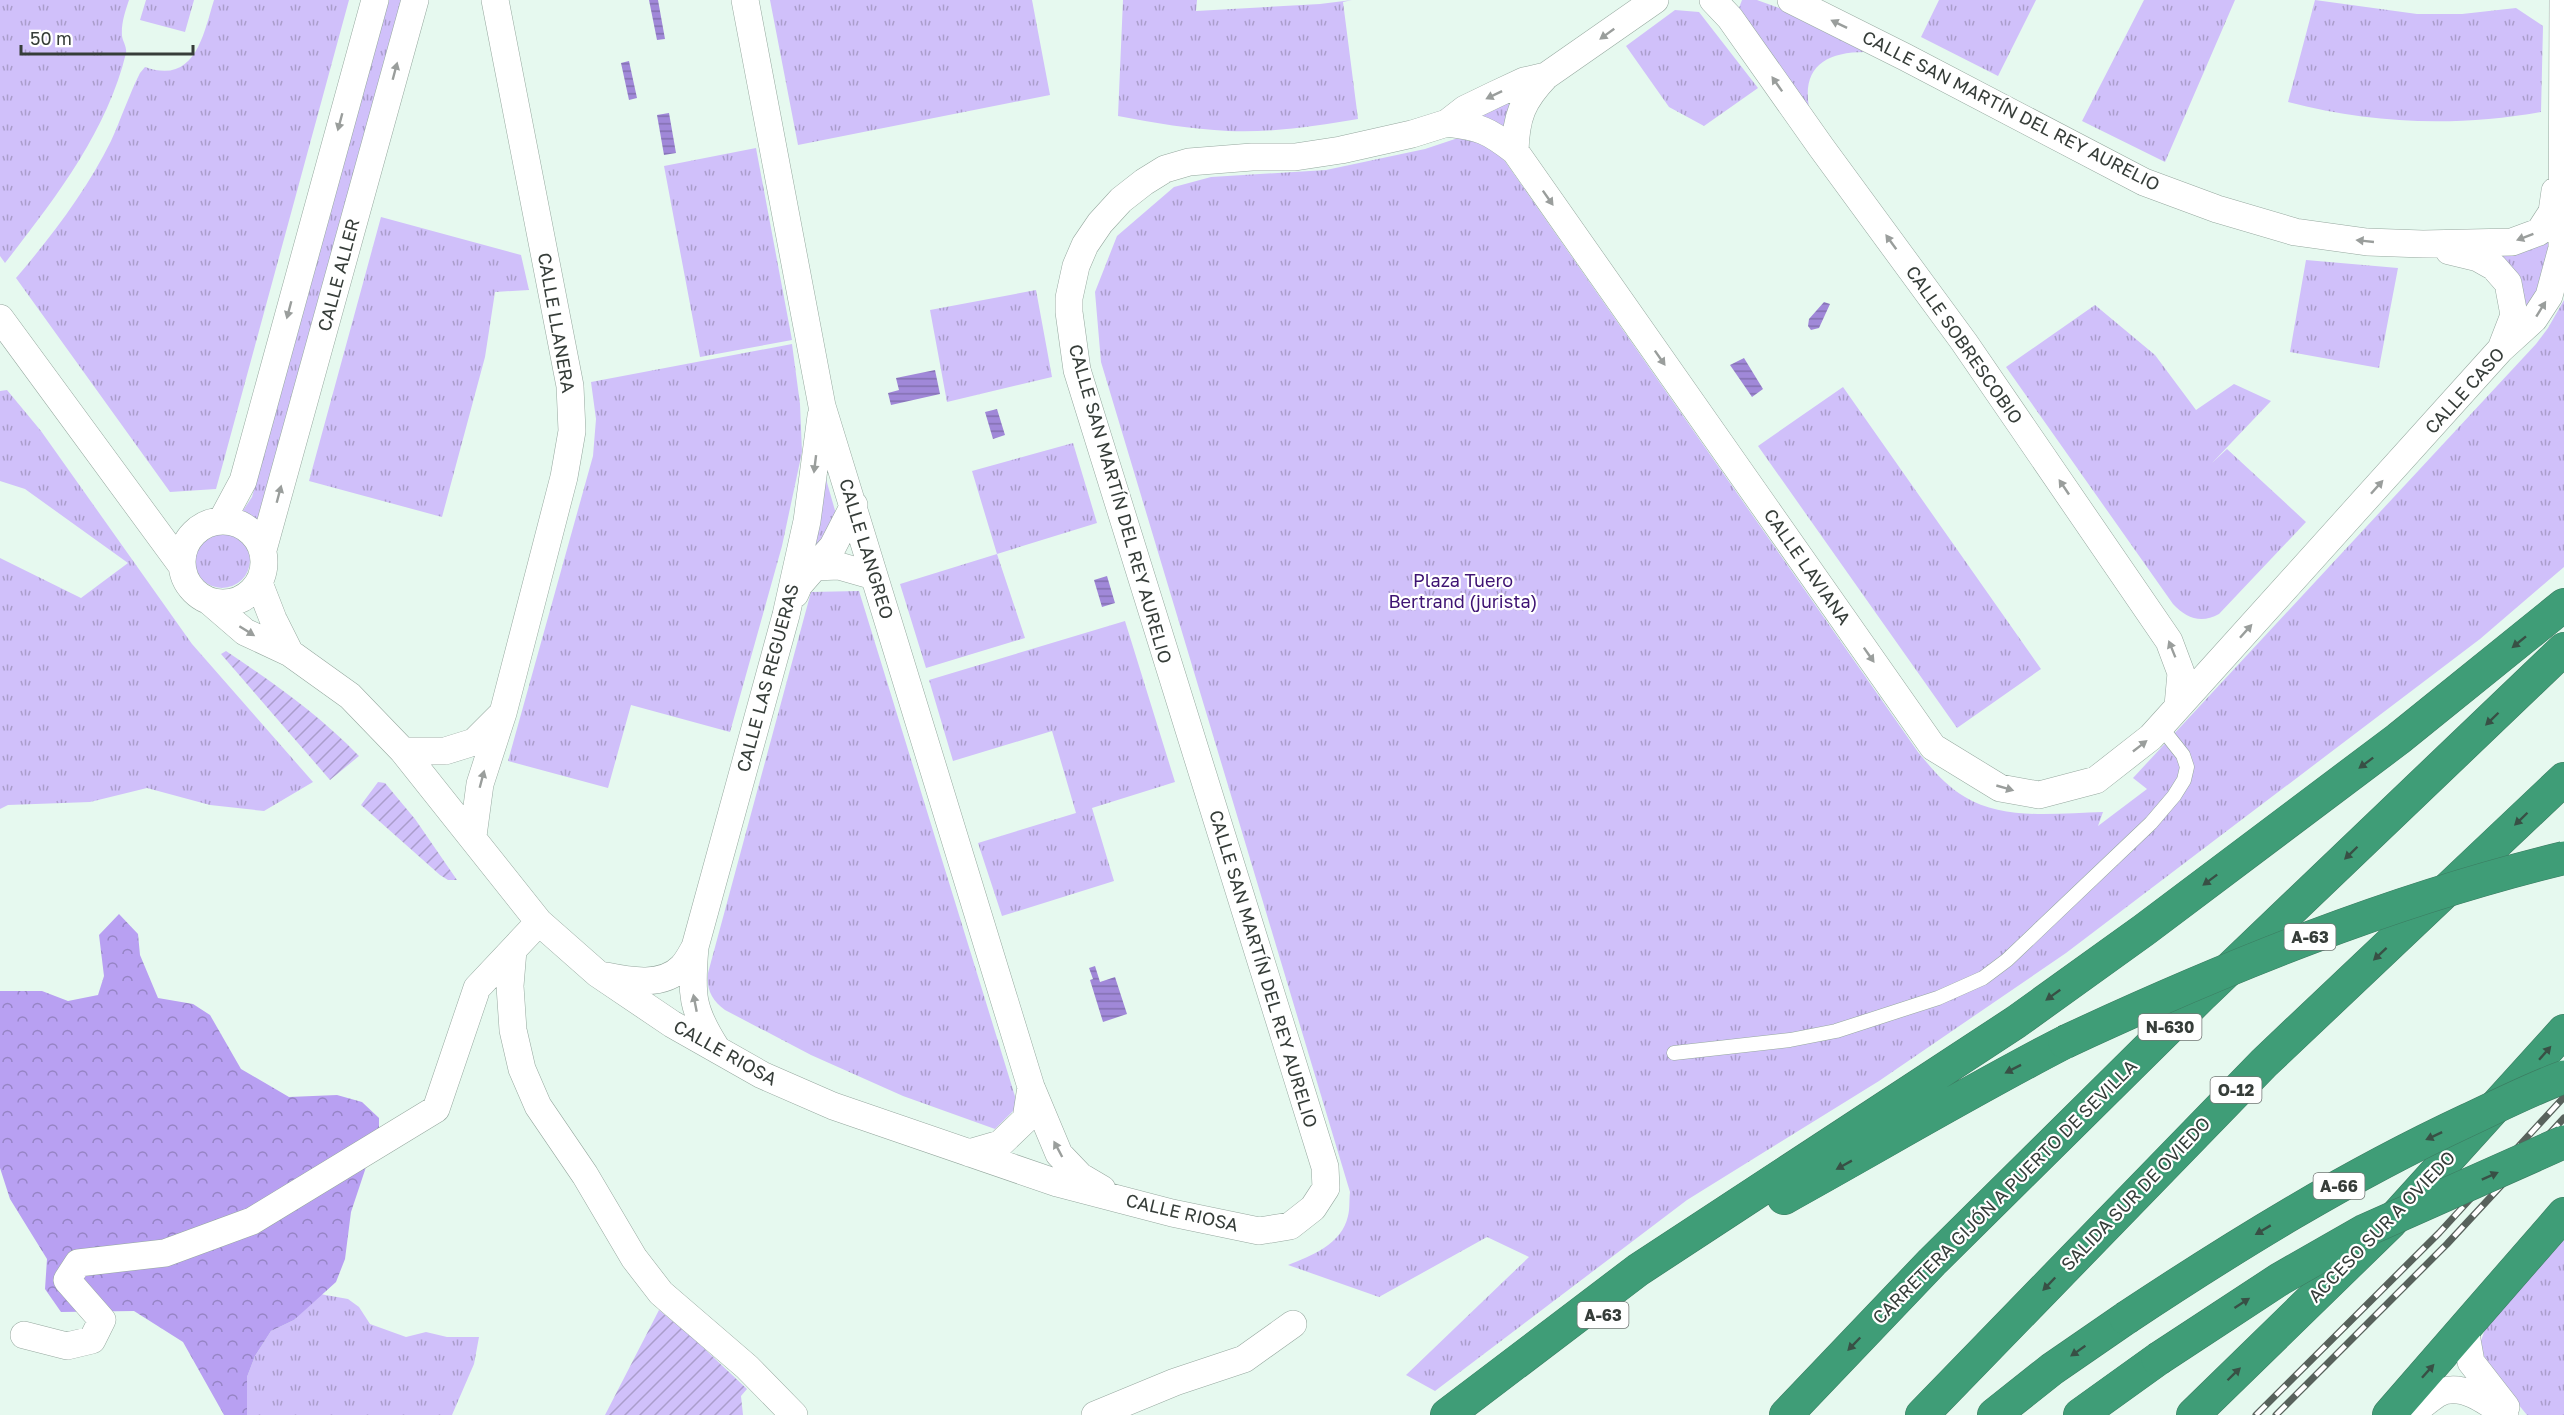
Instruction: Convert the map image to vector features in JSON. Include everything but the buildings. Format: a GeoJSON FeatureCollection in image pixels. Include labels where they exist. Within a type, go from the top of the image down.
{"type":"FeatureCollection","features":[{"type":"Feature","properties":{"kind":"highway"},"geometry":{"type":"LineString","coordinates":[[1447,1415],[1638,1270],[2016,1022],[2144,930],[2398,739],[2564,605]]}},
{"type":"Feature","properties":{"kind":"highway","name":"CARRETERA GIJÓN A PUERTO DE SEVILLA"},"geometry":{"type":"LineString","coordinates":[[1786,1415],[1932,1262],[2176,1021],[2564,649]]}},
{"type":"Feature","properties":{"kind":"highway","name":"SALIDA SUR DE OVIEDO"},"geometry":{"type":"LineString","coordinates":[[1922,1415],[2264,1063],[2564,779]]}},
{"type":"Feature","properties":{"kind":"highway","name":"A-63"},"geometry":{"type":"LineString","coordinates":[[1454,1415],[1752,1216],[1984,1084],[2065,1042],[2159,998],[2326,930],[2433,895],[2564,858]]}},
{"type":"Feature","properties":{"kind":"highway","name":"ACCESO SUR A OVIEDO"},"geometry":{"type":"LineString","coordinates":[[2193,1415],[2390,1223],[2564,1031]]}},
{"type":"Feature","properties":{"kind":"highway","name":"A-66"},"geometry":{"type":"LineString","coordinates":[[1994,1415],[2052,1369],[2219,1256],[2343,1183],[2418,1143],[2564,1077]]}},
{"type":"Feature","properties":{"kind":"highway"},"geometry":{"type":"LineString","coordinates":[[2080,1415],[2158,1359],[2280,1279],[2364,1231],[2564,1142]]}},
{"type":"Feature","properties":{"kind":"highway"},"geometry":{"type":"LineString","coordinates":[[2389,1415],[2564,1214]]}},
{"type":"Feature","properties":{"kind":"street"},"geometry":{"type":"LineString","coordinates":[[222,520],[243,481],[375,0]]}},
{"type":"Feature","properties":{"kind":"street","name":"CALLE LLANERA"},"geometry":{"type":"LineString","coordinates":[[476,0],[484,4],[502,36]]}},
{"type":"Feature","properties":{"kind":"street","name":"CALLE LLANERA"},"geometry":{"type":"LineString","coordinates":[[473,836],[480,784],[503,713],[564,477],[572,431],[570,386],[495,0]]}},
{"type":"Feature","properties":{"kind":"street","name":"CALLE LANGREO"},"geometry":{"type":"LineString","coordinates":[[745,0],[822,406],[1031,1087],[1059,1154],[1080,1176],[1118,1199]]}},
{"type":"Feature","properties":{"kind":"street","name":"CALLE SAN MARTÍN DEL REY AURELIO"},"geometry":{"type":"LineString","coordinates":[[1290,1226],[1314,1208],[1326,1188],[1325,1167],[1080,382],[1071,341],[1069,298],[1076,266],[1085,245],[1100,223],[1121,200],[1165,169],[1210,160],[1295,157],[1341,150],[1412,134],[1447,123],[1465,109],[1504,90],[1524,81],[1546,76],[1654,0]]}},
{"type":"Feature","properties":{"kind":"street","name":"CALLE SOBRESCOBIO"},"geometry":{"type":"LineString","coordinates":[[1713,0],[1730,18],[1964,342],[2169,641],[2181,673],[2178,706]]}},
{"type":"Feature","properties":{"kind":"street","name":"CALLE SAN MARTÍN DEL REY AURELIO"},"geometry":{"type":"LineString","coordinates":[[1791,0],[2144,182],[2217,209],[2295,232],[2367,242],[2423,244],[2512,242],[2539,232],[2552,212],[2562,151]]}},
{"type":"Feature","properties":{"kind":"street","name":"CALLE CASO"},"geometry":{"type":"LineString","coordinates":[[2178,706],[2500,350],[2534,319],[2549,296],[2562,248],[2563,0]]}},
{"type":"Feature","properties":{"kind":"street","name":"CALLE ALLER"},"geometry":{"type":"LineString","coordinates":[[263,550],[418,3]]}},
{"type":"Feature","properties":{"kind":"street"},"geometry":{"type":"LineString","coordinates":[[1515,150],[1516,123],[1522,108],[1531,92],[1546,76]]}},
{"type":"Feature","properties":{"kind":"street","name":"CALLE LAVIANA"},"geometry":{"type":"LineString","coordinates":[[1447,123],[1479,127],[1494,134],[1515,150],[1933,747],[2000,788],[2039,795],[2096,780],[2151,737],[2178,706]]}},
{"type":"Feature","properties":{"kind":"street"},"geometry":{"type":"LineString","coordinates":[[2423,244],[2478,258],[2494,267],[2508,283],[2514,315],[2500,350]]}},
{"type":"Feature","properties":{"kind":"street"},"geometry":{"type":"LineString","coordinates":[[0,318],[182,566],[186,580],[195,592],[209,601],[224,603],[248,595],[259,583],[264,570],[263,550],[257,538],[246,527],[222,520],[207,524],[196,531],[185,546],[182,566]]}},
{"type":"Feature","properties":{"kind":"street","name":"CALLE LAS REGUERAS"},"geometry":{"type":"LineString","coordinates":[[719,1053],[701,1025],[693,1003],[695,947],[786,615],[807,521],[822,406]]}},
{"type":"Feature","properties":{"kind":"street"},"geometry":{"type":"LineString","coordinates":[[786,615],[799,585],[833,546],[854,506]]}},
{"type":"Feature","properties":{"kind":"street"},"geometry":{"type":"LineString","coordinates":[[144,515],[196,531]]}},
{"type":"Feature","properties":{"kind":"street"},"geometry":{"type":"LineString","coordinates":[[814,567],[839,566],[874,576]]}},
{"type":"Feature","properties":{"kind":"street","name":"CALLE RIOSA"},"geometry":{"type":"LineString","coordinates":[[259,583],[273,619],[291,653]]}},
{"type":"Feature","properties":{"kind":"street","name":"CALLE RIOSA"},"geometry":{"type":"LineString","coordinates":[[209,601],[245,632],[291,653],[350,696],[403,750],[539,922],[598,974],[719,1053],[762,1075],[833,1106],[1057,1183],[1172,1213],[1259,1231],[1290,1226]]}},
{"type":"Feature","properties":{"kind":"street"},"geometry":{"type":"LineString","coordinates":[[403,750],[445,751],[474,742],[503,713]]}},
{"type":"Feature","properties":{"kind":"street"},"geometry":{"type":"LineString","coordinates":[[24,1335],[67,1346],[92,1340],[102,1320],[67,1280],[78,1263],[165,1253],[252,1221],[435,1109],[477,987],[539,922]]}},
{"type":"Feature","properties":{"kind":"street","name":"CALLE LAS REGUERAS"},"geometry":{"type":"LineString","coordinates":[[598,974],[631,981],[667,978],[682,968],[695,947]]}},
{"type":"Feature","properties":{"kind":"street"},"geometry":{"type":"LineString","coordinates":[[513,950],[510,986],[513,1030],[522,1070],[537,1106],[585,1175],[634,1258],[661,1293],[747,1367],[794,1415]]}},
{"type":"Feature","properties":{"kind":"street"},"geometry":{"type":"LineString","coordinates":[[969,1153],[1000,1144],[1026,1119],[1031,1087]]}},
{"type":"Feature","properties":{"kind":"street"},"geometry":{"type":"LineString","coordinates":[[1095,1415],[1175,1382],[1244,1359],[1293,1324]]}},
{"type":"Feature","properties":{"kind":"street"},"geometry":{"type":"LineString","coordinates":[[2465,1329],[2471,1362],[2512,1415]]}},
{"type":"Feature","properties":{"kind":"street"},"geometry":{"type":"LineString","coordinates":[[2410,1415],[2439,1393],[2459,1390],[2486,1400],[2505,1415]]}},
{"type":"Feature","properties":{"kind":"lane"},"geometry":{"type":"LineString","coordinates":[[1674,1053],[1790,1040],[1836,1031],[1938,998],[1983,978],[2007,960],[2134,839],[2174,796],[2184,780],[2187,767],[2183,755],[2160,726]]}},
{"type":"Feature","properties":{"kind":"green space"},"geometry":{"type":"Polygon","coordinates":[[[0,0],[129,0],[122,32],[126,53],[106,110],[92,138],[60,190],[5,263],[0,256],[0,0]]]}},
{"type":"Feature","properties":{"kind":"green space"},"geometry":{"type":"Polygon","coordinates":[[[146,0],[194,0],[185,32],[140,20],[146,0]]]}},
{"type":"Feature","properties":{"kind":"green space"},"geometry":{"type":"Polygon","coordinates":[[[214,0],[349,0],[216,489],[170,492],[16,278],[55,230],[91,177],[111,141],[140,73],[145,67],[162,71],[175,69],[186,63],[201,42],[214,0]]]}},
{"type":"Feature","properties":{"kind":"green space"},"geometry":{"type":"Polygon","coordinates":[[[387,0],[403,0],[259,523],[242,512],[252,497],[387,0]]]}},
{"type":"Feature","properties":{"kind":"green space"},"geometry":{"type":"Polygon","coordinates":[[[770,0],[1032,0],[1050,95],[798,145],[770,0]]]}},
{"type":"Feature","properties":{"kind":"green space"},"geometry":{"type":"Polygon","coordinates":[[[1123,0],[1197,0],[1196,11],[1352,0],[1343,2],[1358,119],[1294,128],[1244,131],[1186,127],[1118,116],[1123,0]]]}},
{"type":"Feature","properties":{"kind":"green space"},"geometry":{"type":"Polygon","coordinates":[[[1742,0],[1757,0],[1779,8],[1865,52],[1836,56],[1825,60],[1817,67],[1808,87],[1811,116],[1739,8],[1742,0]]]}},
{"type":"Feature","properties":{"kind":"green space"},"geometry":{"type":"Polygon","coordinates":[[[1939,0],[2036,0],[1998,76],[1921,37],[1939,0]]]}},
{"type":"Feature","properties":{"kind":"green space"},"geometry":{"type":"Polygon","coordinates":[[[2144,0],[2235,0],[2165,162],[2082,121],[2144,0]]]}},
{"type":"Feature","properties":{"kind":"green space"},"geometry":{"type":"Polygon","coordinates":[[[2315,0],[2417,14],[2462,14],[2516,8],[2543,26],[2541,112],[2477,120],[2414,121],[2351,115],[2288,102],[2315,0]]]}},
{"type":"Feature","properties":{"kind":"green space"},"geometry":{"type":"Polygon","coordinates":[[[1675,10],[1699,12],[1758,88],[1704,126],[1669,107],[1626,46],[1675,10]]]}},
{"type":"Feature","properties":{"kind":"green space"},"geometry":{"type":"Polygon","coordinates":[[[1517,93],[1509,130],[1471,115],[1517,93]]]}},
{"type":"Feature","properties":{"kind":"green space","name":"Plaza Tuero Bertrand (jurista)"},"geometry":{"type":"Polygon","coordinates":[[[1464,136],[1486,142],[1502,157],[1918,752],[1952,788],[1980,805],[2014,813],[2103,812],[2098,826],[2147,789],[2133,778],[2536,344],[2564,300],[2564,567],[2480,639],[2066,953],[1879,1081],[1687,1200],[1435,1391],[1406,1375],[1529,1257],[1487,1237],[1379,1297],[1288,1265],[1324,1248],[1339,1234],[1348,1216],[1350,1192],[1101,362],[1095,292],[1117,236],[1174,187],[1211,177],[1326,170],[1425,149],[1464,136]]]}},
{"type":"Feature","properties":{"kind":"green space"},"geometry":{"type":"Polygon","coordinates":[[[756,148],[792,340],[700,357],[664,166],[756,148]]]}},
{"type":"Feature","properties":{"kind":"green space"},"geometry":{"type":"Polygon","coordinates":[[[381,217],[521,255],[529,290],[495,292],[485,357],[442,517],[309,481],[381,217]]]}},
{"type":"Feature","properties":{"kind":"green space"},"geometry":{"type":"Polygon","coordinates":[[[2555,224],[2547,271],[2520,325],[2482,250],[2555,224]]]}},
{"type":"Feature","properties":{"kind":"green space"},"geometry":{"type":"Polygon","coordinates":[[[2306,260],[2398,268],[2379,368],[2290,352],[2306,260]]]}},
{"type":"Feature","properties":{"kind":"green space"},"geometry":{"type":"Polygon","coordinates":[[[1036,290],[1052,377],[947,402],[930,310],[1036,290]]]}},
{"type":"Feature","properties":{"kind":"green space"},"geometry":{"type":"Polygon","coordinates":[[[2095,305],[2155,355],[2196,410],[2234,384],[2271,401],[2212,463],[2227,449],[2306,522],[2219,614],[2212,617],[2194,618],[2183,613],[2173,604],[2006,367],[2095,305]]]}},
{"type":"Feature","properties":{"kind":"green space"},"geometry":{"type":"Polygon","coordinates":[[[792,344],[800,404],[802,452],[782,546],[730,732],[631,705],[608,788],[508,761],[593,456],[596,419],[591,382],[792,344]]]}},
{"type":"Feature","properties":{"kind":"green space"},"geometry":{"type":"Polygon","coordinates":[[[1843,387],[2041,669],[1957,728],[1758,446],[1843,387]]]}},
{"type":"Feature","properties":{"kind":"green space"},"geometry":{"type":"Polygon","coordinates":[[[7,390],[41,431],[192,644],[313,782],[264,811],[210,805],[147,788],[90,802],[8,805],[0,809],[0,558],[81,598],[128,563],[25,489],[0,481],[0,391],[7,390]]]}},
{"type":"Feature","properties":{"kind":"green space"},"geometry":{"type":"Polygon","coordinates":[[[1073,443],[1097,523],[997,554],[972,471],[1073,443]]]}},
{"type":"Feature","properties":{"kind":"green space"},"geometry":{"type":"Polygon","coordinates":[[[824,472],[836,514],[820,547],[809,549],[824,472]]]}},
{"type":"Feature","properties":{"kind":"green space"},"geometry":{"type":"Polygon","coordinates":[[[222,532],[233,534],[242,540],[248,549],[250,560],[248,571],[242,580],[233,586],[222,588],[211,586],[202,580],[196,571],[194,560],[196,549],[202,540],[211,534],[222,532]]]}},
{"type":"Feature","properties":{"kind":"green space"},"geometry":{"type":"Polygon","coordinates":[[[997,554],[1025,638],[926,668],[900,584],[997,554]]]}},
{"type":"Feature","properties":{"kind":"green space"},"geometry":{"type":"Polygon","coordinates":[[[859,591],[1018,1106],[995,1129],[903,1096],[811,1055],[725,1010],[713,999],[709,989],[708,973],[811,592],[859,591]]]}},
{"type":"Feature","properties":{"kind":"green space"},"geometry":{"type":"Polygon","coordinates":[[[1125,621],[1175,782],[1092,808],[1114,881],[1002,916],[978,843],[1076,813],[1052,731],[953,761],[929,680],[1125,621]]]}},
{"type":"Feature","properties":{"kind":"green space"},"geometry":{"type":"Polygon","coordinates":[[[226,651],[295,700],[359,756],[330,780],[221,654],[226,651]]]}},
{"type":"Feature","properties":{"kind":"green space"},"geometry":{"type":"Polygon","coordinates":[[[378,782],[385,783],[415,819],[457,880],[448,880],[440,875],[361,805],[378,782]]]}},
{"type":"Feature","properties":{"kind":"green space"},"geometry":{"type":"Polygon","coordinates":[[[119,914],[138,934],[140,955],[158,998],[193,1004],[210,1015],[241,1069],[289,1097],[337,1095],[362,1102],[379,1118],[379,1128],[351,1212],[345,1259],[336,1282],[294,1320],[271,1331],[255,1356],[247,1377],[247,1415],[224,1415],[183,1342],[134,1311],[61,1312],[45,1289],[47,1259],[10,1199],[0,1168],[0,991],[42,991],[68,1001],[98,995],[104,976],[99,935],[119,914]]]}},
{"type":"Feature","properties":{"kind":"green space"},"geometry":{"type":"Polygon","coordinates":[[[2564,1240],[2564,1415],[2527,1415],[2485,1364],[2479,1346],[2487,1324],[2564,1240]]]}},
{"type":"Feature","properties":{"kind":"green space"},"geometry":{"type":"Polygon","coordinates":[[[320,1294],[348,1299],[359,1307],[370,1324],[406,1337],[426,1332],[447,1337],[479,1337],[474,1364],[452,1415],[247,1415],[247,1377],[255,1356],[271,1331],[294,1320],[320,1294]]]}},
{"type":"Feature","properties":{"kind":"green space"},"geometry":{"type":"Polygon","coordinates":[[[659,1310],[694,1339],[747,1389],[741,1396],[743,1415],[605,1415],[659,1310]]]}},
{"type":"Feature","properties":{"kind":"shaded area"},"geometry":{"type":"Polygon","coordinates":[[[649,0],[658,0],[665,39],[657,40],[649,0]]]}},
{"type":"Feature","properties":{"kind":"shaded area"},"geometry":{"type":"Polygon","coordinates":[[[629,61],[637,98],[629,100],[621,63],[629,61]]]}},
{"type":"Feature","properties":{"kind":"shaded area"},"geometry":{"type":"Polygon","coordinates":[[[669,113],[676,153],[664,155],[657,115],[669,113]]]}},
{"type":"Feature","properties":{"kind":"shaded area"},"geometry":{"type":"Polygon","coordinates":[[[1824,302],[1830,304],[1819,328],[1811,330],[1808,326],[1809,319],[1824,302]]]}},
{"type":"Feature","properties":{"kind":"shaded area"},"geometry":{"type":"Polygon","coordinates":[[[1744,358],[1763,389],[1752,397],[1730,365],[1744,358]]]}},
{"type":"Feature","properties":{"kind":"shaded area"},"geometry":{"type":"Polygon","coordinates":[[[935,370],[940,394],[891,405],[888,393],[899,390],[896,378],[935,370]]]}},
{"type":"Feature","properties":{"kind":"shaded area"},"geometry":{"type":"Polygon","coordinates":[[[997,409],[1005,435],[993,439],[985,412],[997,409]]]}},
{"type":"Feature","properties":{"kind":"shaded area"},"geometry":{"type":"Polygon","coordinates":[[[1107,576],[1115,603],[1102,607],[1094,580],[1107,576]]]}},
{"type":"Feature","properties":{"kind":"shaded area"},"geometry":{"type":"Polygon","coordinates":[[[1095,966],[1100,982],[1115,977],[1127,1014],[1103,1022],[1090,980],[1093,979],[1089,968],[1095,966]]]}},
{"type":"Feature","properties":{"kind":"railway"},"geometry":{"type":"LineString","coordinates":[[2256,1415],[2439,1233],[2564,1097]]}},
{"type":"Feature","properties":{"kind":"railway"},"geometry":{"type":"LineString","coordinates":[[2276,1415],[2447,1244],[2564,1118]]}}]}
